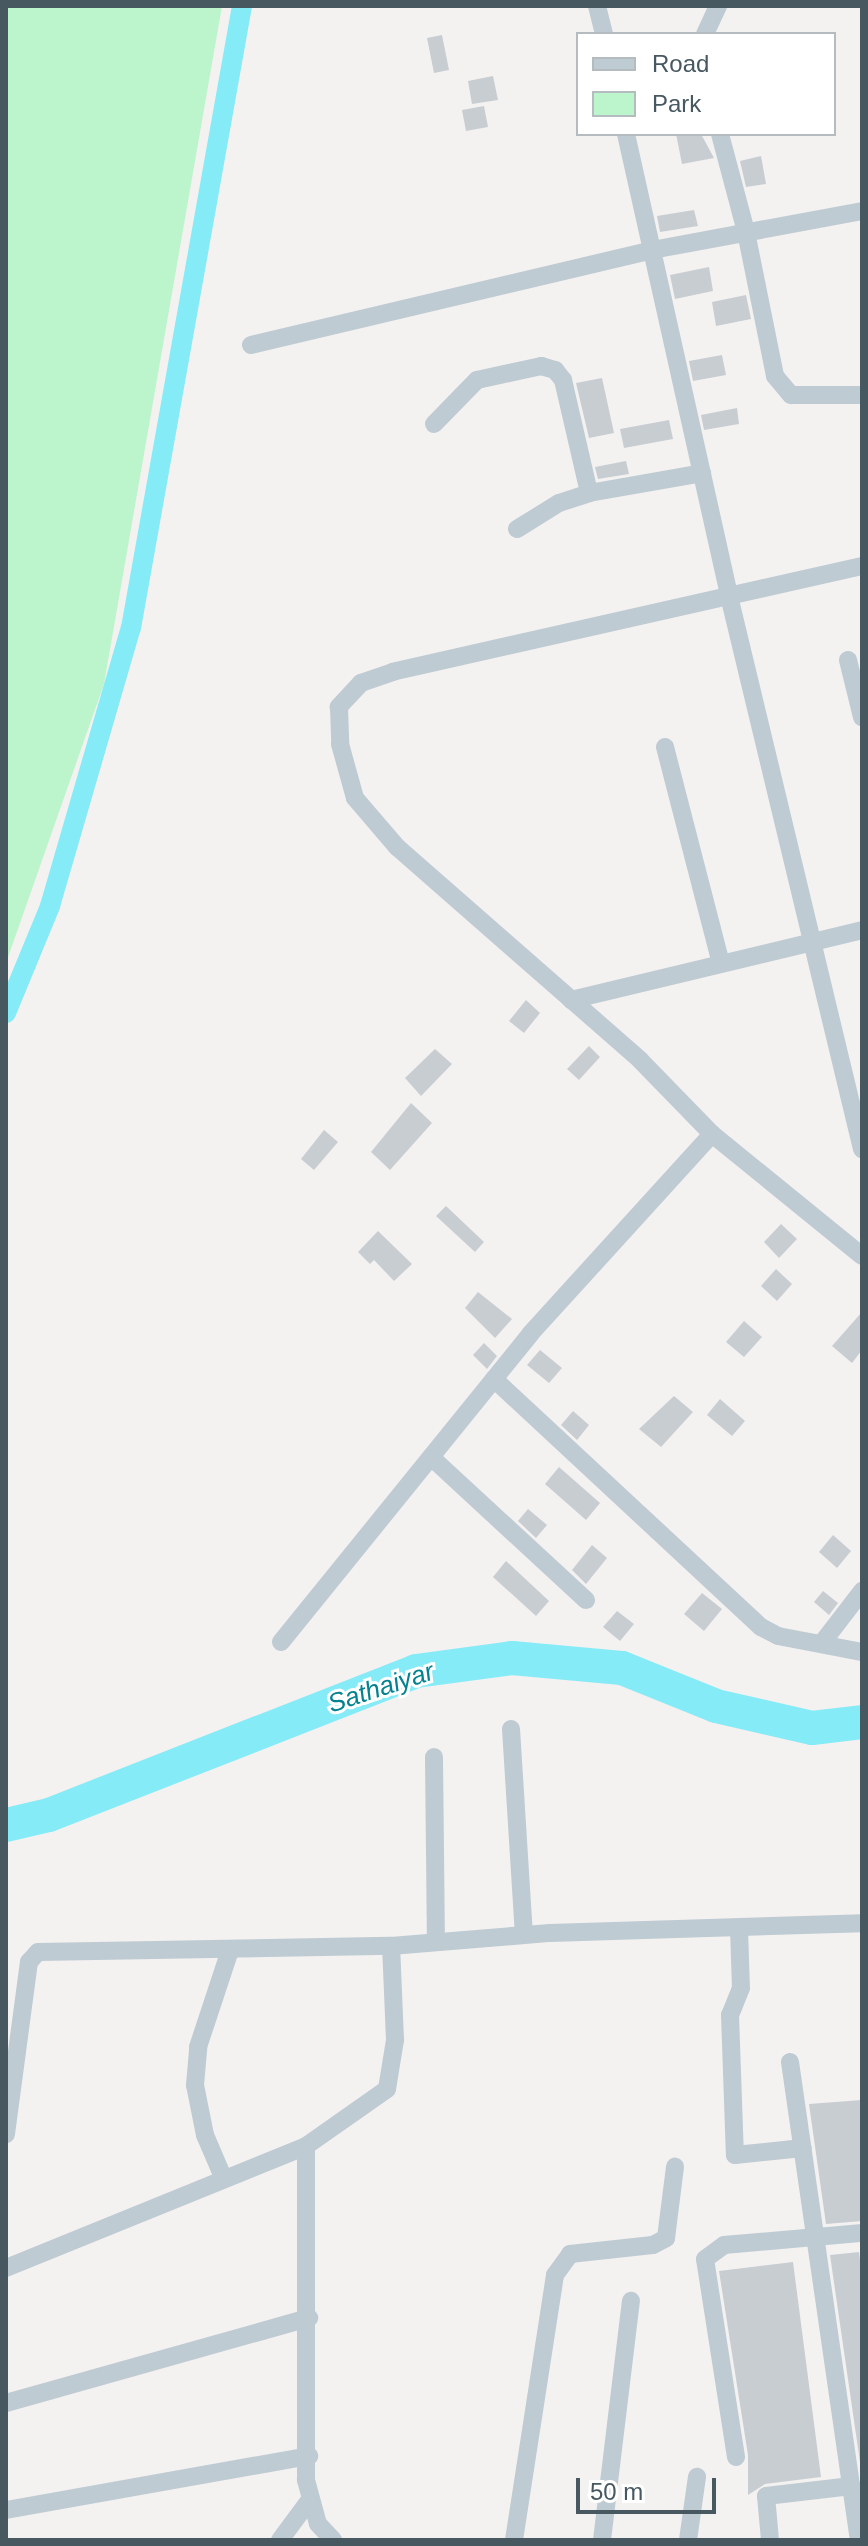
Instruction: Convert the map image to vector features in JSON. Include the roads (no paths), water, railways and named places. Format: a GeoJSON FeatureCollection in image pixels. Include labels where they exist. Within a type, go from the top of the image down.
{"type":"FeatureCollection","features":[{"type":"Feature","properties":{"kind":"street"},"geometry":{"type":"LineString","coordinates":[[597,6],[604,32]]}},
{"type":"Feature","properties":{"kind":"street"},"geometry":{"type":"LineString","coordinates":[[706,32],[718,6]]}},
{"type":"Feature","properties":{"kind":"street"},"geometry":{"type":"LineString","coordinates":[[626,136],[729,596],[815,940],[862,1149]]}},
{"type":"Feature","properties":{"kind":"street"},"geometry":{"type":"LineString","coordinates":[[721,136],[746,232],[775,376],[783,388],[805,396],[862,395]]}},
{"type":"Feature","properties":{"kind":"street"},"geometry":{"type":"LineString","coordinates":[[251,345],[652,250],[862,211]]}},
{"type":"Feature","properties":{"kind":"street"},"geometry":{"type":"LineString","coordinates":[[434,424],[477,380],[541,366],[555,370],[563,380],[589,493]]}},
{"type":"Feature","properties":{"kind":"street"},"geometry":{"type":"LineString","coordinates":[[517,529],[559,503],[589,493],[702,473]]}},
{"type":"Feature","properties":{"kind":"street"},"geometry":{"type":"LineString","coordinates":[[862,566],[393,672],[361,683],[339,707],[340,744],[355,798],[397,847],[571,1000],[712,1134],[862,1256]]}},
{"type":"Feature","properties":{"kind":"street"},"geometry":{"type":"LineString","coordinates":[[848,660],[862,717]]}},
{"type":"Feature","properties":{"kind":"street"},"geometry":{"type":"LineString","coordinates":[[665,747],[721,963]]}},
{"type":"Feature","properties":{"kind":"street"},"geometry":{"type":"LineString","coordinates":[[571,1000],[862,930]]}},
{"type":"Feature","properties":{"kind":"street"},"geometry":{"type":"LineString","coordinates":[[281,1642],[494,1379],[712,1134]]}},
{"type":"Feature","properties":{"kind":"street"},"geometry":{"type":"LineString","coordinates":[[494,1379],[761,1627],[778,1636],[862,1652]]}},
{"type":"Feature","properties":{"kind":"street"},"geometry":{"type":"LineString","coordinates":[[431,1457],[586,1600]]}},
{"type":"Feature","properties":{"kind":"street"},"geometry":{"type":"LineString","coordinates":[[822,1643],[862,1591]]}},
{"type":"Feature","properties":{"kind":"street"},"geometry":{"type":"LineString","coordinates":[[511,1729],[524,1935]]}},
{"type":"Feature","properties":{"kind":"street"},"geometry":{"type":"LineString","coordinates":[[434,1757],[436,1940]]}},
{"type":"Feature","properties":{"kind":"street"},"geometry":{"type":"LineString","coordinates":[[6,2134],[33,1955],[391,1946],[524,1935],[862,1923]]}},
{"type":"Feature","properties":{"kind":"street"},"geometry":{"type":"LineString","coordinates":[[739,1929],[741,1988],[730,2015],[735,2155],[803,2148]]}},
{"type":"Feature","properties":{"kind":"street"},"geometry":{"type":"LineString","coordinates":[[6,2268],[223,2177],[306,2146],[387,2089],[395,2040],[391,1946]]}},
{"type":"Feature","properties":{"kind":"street"},"geometry":{"type":"LineString","coordinates":[[223,2177],[205,2135],[195,2085],[198,2047],[230,1950]]}},
{"type":"Feature","properties":{"kind":"street"},"geometry":{"type":"LineString","coordinates":[[790,2062],[859,2540]]}},
{"type":"Feature","properties":{"kind":"street"},"geometry":{"type":"LineString","coordinates":[[306,2146],[309,2501],[324,2534],[333,2540]]}},
{"type":"Feature","properties":{"kind":"street"},"geometry":{"type":"LineString","coordinates":[[514,2540],[555,2275],[570,2254],[653,2245],[666,2238],[675,2167]]}},
{"type":"Feature","properties":{"kind":"street"},"geometry":{"type":"LineString","coordinates":[[736,2457],[705,2259],[724,2245],[862,2233]]}},
{"type":"Feature","properties":{"kind":"street"},"geometry":{"type":"LineString","coordinates":[[602,2540],[631,2301]]}},
{"type":"Feature","properties":{"kind":"street"},"geometry":{"type":"LineString","coordinates":[[6,2403],[309,2318]]}},
{"type":"Feature","properties":{"kind":"street"},"geometry":{"type":"LineString","coordinates":[[6,2510],[309,2456]]}},
{"type":"Feature","properties":{"kind":"street"},"geometry":{"type":"LineString","coordinates":[[688,2540],[697,2477]]}},
{"type":"Feature","properties":{"kind":"street"},"geometry":{"type":"LineString","coordinates":[[770,2540],[766,2496],[851,2486]]}},
{"type":"Feature","properties":{"kind":"street"},"geometry":{"type":"LineString","coordinates":[[280,2540],[309,2501]]}},
{"type":"Feature","properties":{"kind":"waterway"},"geometry":{"type":"LineString","coordinates":[[6,1013],[50,906],[131,628],[242,6]]}},
{"type":"Feature","properties":{"kind":"waterway","name":"Sathaiyar"},"geometry":{"type":"LineString","coordinates":[[6,1825],[49,1815],[416,1671],[512,1658],[622,1668],[716,1706],[812,1728],[862,1722]]}}]}
